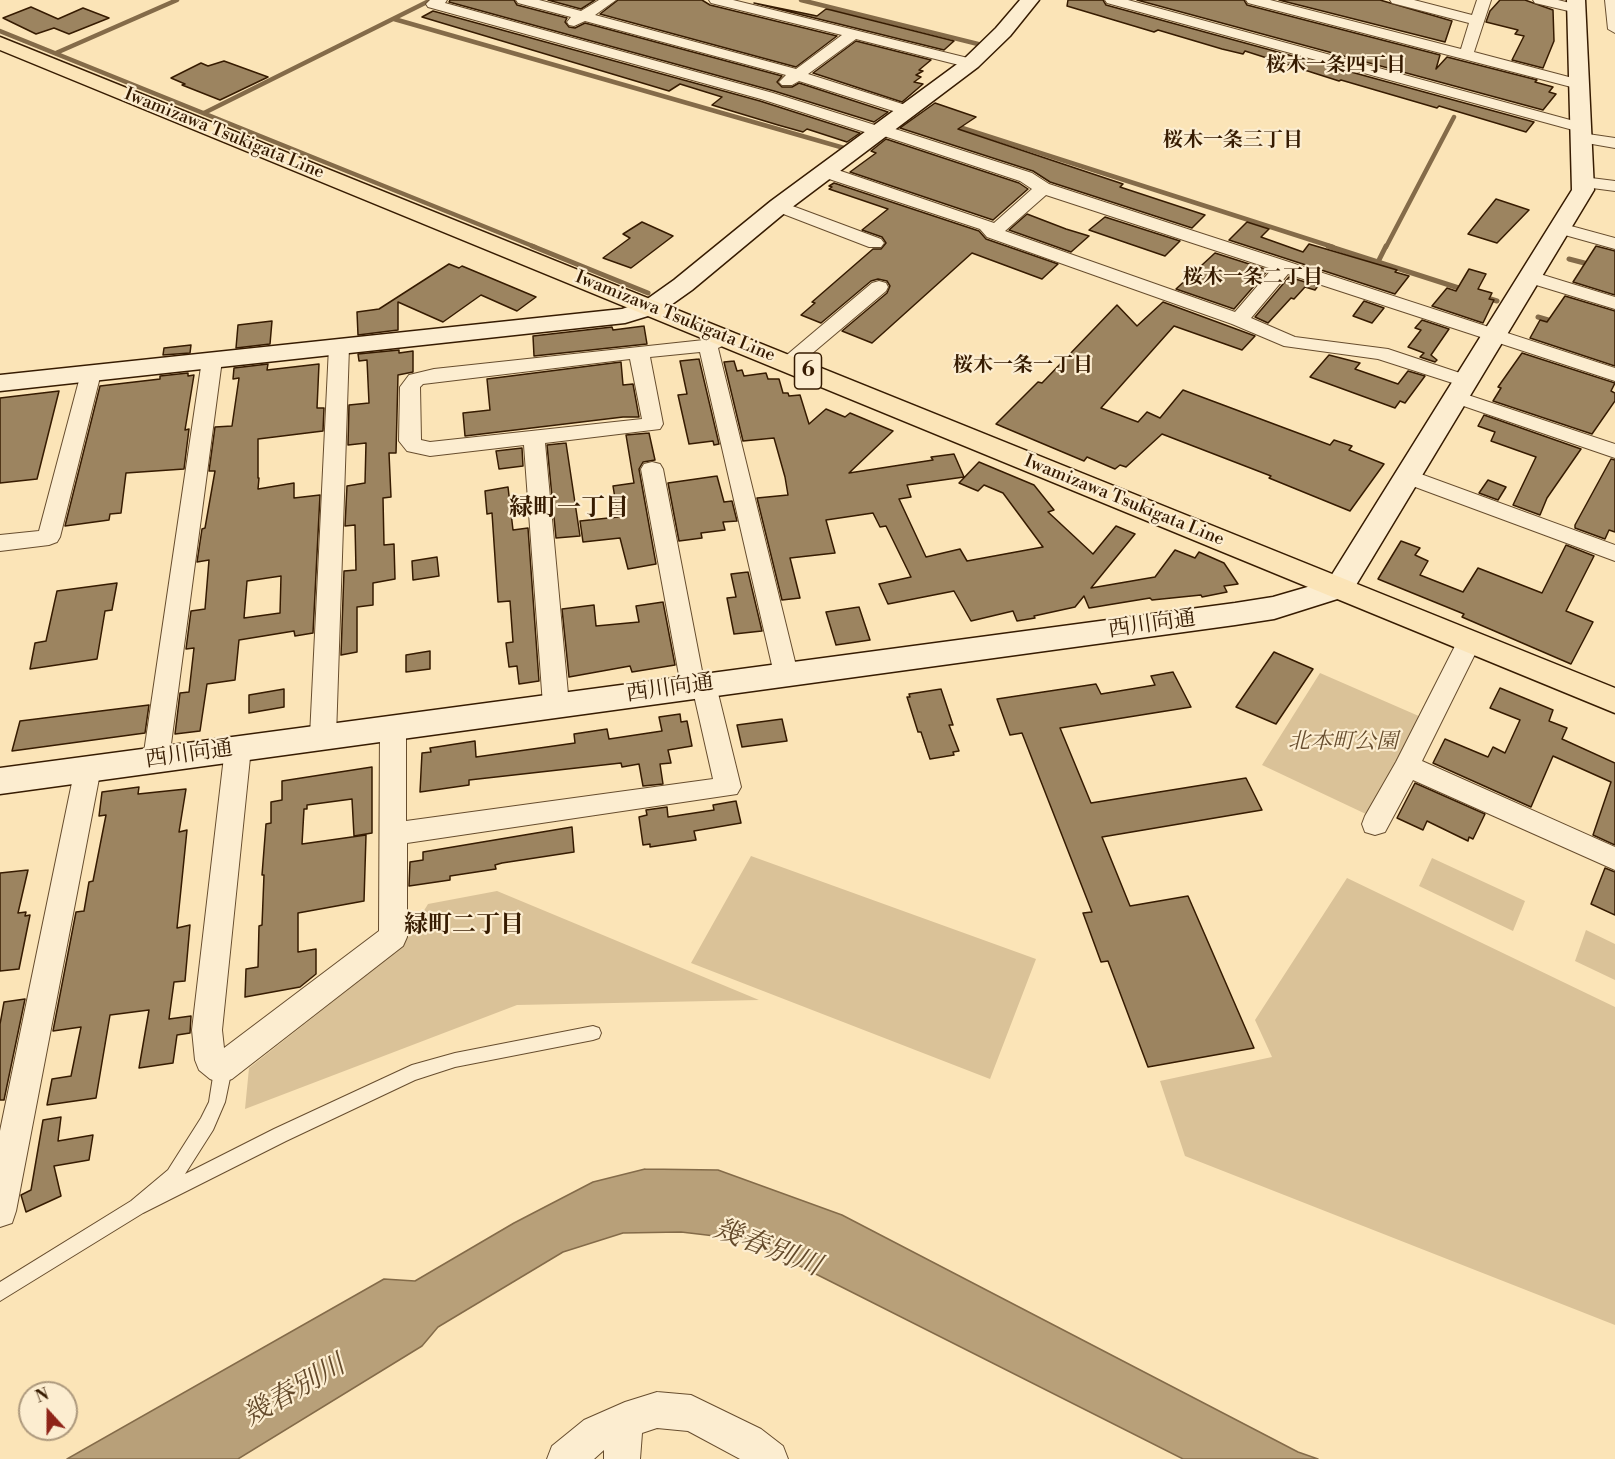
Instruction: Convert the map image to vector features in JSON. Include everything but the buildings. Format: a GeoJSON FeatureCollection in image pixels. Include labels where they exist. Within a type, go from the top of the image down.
{"type":"FeatureCollection","features":[{"type":"Feature","properties":{"kind":"main road","name":"Iwamizawa Tsukigata Line"},"geometry":{"type":"LineString","coordinates":[[0,43],[652,307],[717,341],[789,363],[1615,701]]}},
{"type":"Feature","properties":{"kind":"street"},"geometry":{"type":"LineString","coordinates":[[440,0],[433,4],[767,96],[882,131],[1026,177],[1043,188],[1283,268],[1615,375]]}},
{"type":"Feature","properties":{"kind":"street"},"geometry":{"type":"LineString","coordinates":[[523,0],[797,75],[909,111]]}},
{"type":"Feature","properties":{"kind":"street"},"geometry":{"type":"LineString","coordinates":[[551,36],[609,0]]}},
{"type":"Feature","properties":{"kind":"street"},"geometry":{"type":"LineString","coordinates":[[716,0],[971,63]]}},
{"type":"Feature","properties":{"kind":"street"},"geometry":{"type":"LineString","coordinates":[[0,383],[625,316],[652,307],[683,285],[779,206],[971,63],[1003,32],[1030,0]]}},
{"type":"Feature","properties":{"kind":"street"},"geometry":{"type":"LineString","coordinates":[[1112,0],[1399,84],[1615,143]]}},
{"type":"Feature","properties":{"kind":"street"},"geometry":{"type":"LineString","coordinates":[[1212,42],[1258,0],[1579,84]]}},
{"type":"Feature","properties":{"kind":"street"},"geometry":{"type":"LineString","coordinates":[[1397,0],[1479,21]]}},
{"type":"Feature","properties":{"kind":"street"},"geometry":{"type":"LineString","coordinates":[[1466,55],[1484,0]]}},
{"type":"Feature","properties":{"kind":"street"},"geometry":{"type":"LineString","coordinates":[[1339,588],[1583,190],[1576,4],[1540,0]]}},
{"type":"Feature","properties":{"kind":"street"},"geometry":{"type":"LineString","coordinates":[[1612,0],[1615,22]]}},
{"type":"Feature","properties":{"kind":"street"},"geometry":{"type":"LineString","coordinates":[[767,96],[868,19]]}},
{"type":"Feature","properties":{"kind":"street"},"geometry":{"type":"LineString","coordinates":[[826,172],[986,225],[993,232],[1239,320],[1291,342],[1381,353],[1460,389],[1615,451]]}},
{"type":"Feature","properties":{"kind":"street"},"geometry":{"type":"LineString","coordinates":[[1583,182],[1615,186]]}},
{"type":"Feature","properties":{"kind":"street"},"geometry":{"type":"LineString","coordinates":[[993,232],[1043,188]]}},
{"type":"Feature","properties":{"kind":"street"},"geometry":{"type":"LineString","coordinates":[[779,206],[875,243]]}},
{"type":"Feature","properties":{"kind":"street"},"geometry":{"type":"LineString","coordinates":[[1560,228],[1615,244]]}},
{"type":"Feature","properties":{"kind":"street"},"geometry":{"type":"LineString","coordinates":[[1239,320],[1283,268]]}},
{"type":"Feature","properties":{"kind":"street"},"geometry":{"type":"LineString","coordinates":[[1530,277],[1615,303]]}},
{"type":"Feature","properties":{"kind":"street"},"geometry":{"type":"LineString","coordinates":[[789,363],[879,287]]}},
{"type":"Feature","properties":{"kind":"street"},"geometry":{"type":"LineString","coordinates":[[639,353],[653,424],[430,449],[414,446],[410,441],[410,387],[416,379],[434,375],[639,353],[717,341],[786,674]]}},
{"type":"Feature","properties":{"kind":"street"},"geometry":{"type":"LineString","coordinates":[[323,736],[339,347]]}},
{"type":"Feature","properties":{"kind":"street"},"geometry":{"type":"LineString","coordinates":[[156,759],[212,360]]}},
{"type":"Feature","properties":{"kind":"street"},"geometry":{"type":"LineString","coordinates":[[0,543],[50,537],[91,373]]}},
{"type":"Feature","properties":{"kind":"street"},"geometry":{"type":"LineString","coordinates":[[534,438],[556,705]]}},
{"type":"Feature","properties":{"kind":"street"},"geometry":{"type":"LineString","coordinates":[[394,834],[728,787],[698,685],[652,469]]}},
{"type":"Feature","properties":{"kind":"street"},"geometry":{"type":"LineString","coordinates":[[1407,476],[1615,553]]}},
{"type":"Feature","properties":{"kind":"street","name":"西川向通"},"geometry":{"type":"LineString","coordinates":[[0,780],[1274,608],[1339,588]]}},
{"type":"Feature","properties":{"kind":"street"},"geometry":{"type":"LineString","coordinates":[[1375,824],[1407,766],[1469,642]]}},
{"type":"Feature","properties":{"kind":"street"},"geometry":{"type":"LineString","coordinates":[[238,748],[207,1030],[210,1060],[221,1069],[393,937],[393,727]]}},
{"type":"Feature","properties":{"kind":"street"},"geometry":{"type":"LineString","coordinates":[[1407,766],[1615,859]]}},
{"type":"Feature","properties":{"kind":"street"},"geometry":{"type":"LineString","coordinates":[[0,1211],[88,768]]}},
{"type":"Feature","properties":{"kind":"street"},"geometry":{"type":"LineString","coordinates":[[566,1459],[597,1433],[625,1420],[657,1410],[691,1413],[748,1442],[770,1459]]}},
{"type":"Feature","properties":{"kind":"street"},"geometry":{"type":"LineString","coordinates":[[622,1459],[625,1420]]}},
{"type":"Feature","properties":{"kind":"lane"},"geometry":{"type":"LineString","coordinates":[[0,1292],[137,1207],[280,1135],[412,1073],[455,1060],[593,1033]]}},
{"type":"Feature","properties":{"kind":"lane"},"geometry":{"type":"LineString","coordinates":[[137,1207],[174,1176],[207,1124],[217,1102],[222,1078],[221,1069]]}},
{"type":"Feature","properties":{"kind":"green space","name":"北本町公園"},"geometry":{"type":"Polygon","coordinates":[[[1320,673],[1421,717],[1368,815],[1262,765],[1320,673]]]}},
{"type":"Feature","properties":{"kind":"green space"},"geometry":{"type":"Polygon","coordinates":[[[751,856],[1036,959],[990,1079],[691,963],[751,856]]]}},
{"type":"Feature","properties":{"kind":"green space"},"geometry":{"type":"Polygon","coordinates":[[[1432,858],[1525,901],[1513,931],[1419,886],[1432,858]]]}},
{"type":"Feature","properties":{"kind":"green space"},"geometry":{"type":"Polygon","coordinates":[[[1347,878],[1615,1007],[1615,1325],[1185,1156],[1160,1081],[1272,1057],[1255,1020],[1347,878]]]}},
{"type":"Feature","properties":{"kind":"green space"},"geometry":{"type":"Polygon","coordinates":[[[497,891],[759,1000],[517,1005],[245,1109],[249,1068],[402,947],[428,904],[497,891]]]}},
{"type":"Feature","properties":{"kind":"green space"},"geometry":{"type":"Polygon","coordinates":[[[1586,930],[1615,944],[1615,980],[1575,961],[1586,930]]]}},
{"type":"Feature","properties":{"kind":"water","name":"幾春別川"},"geometry":{"type":"Polygon","coordinates":[[[645,1169],[718,1170],[842,1215],[1298,1452],[1318,1459],[1183,1459],[788,1260],[732,1238],[681,1232],[623,1233],[563,1252],[438,1327],[422,1346],[238,1459],[67,1459],[384,1279],[415,1281],[514,1223],[593,1182],[645,1169]]]}},
{"type":"Feature","properties":{"kind":"waterway"},"geometry":{"type":"LineString","coordinates":[[56,53],[177,0]]}},
{"type":"Feature","properties":{"kind":"waterway"},"geometry":{"type":"LineString","coordinates":[[204,113],[431,0]]}},
{"type":"Feature","properties":{"kind":"waterway"},"geometry":{"type":"LineString","coordinates":[[801,0],[978,44]]}},
{"type":"Feature","properties":{"kind":"waterway"},"geometry":{"type":"LineString","coordinates":[[394,19],[844,148]]}},
{"type":"Feature","properties":{"kind":"waterway"},"geometry":{"type":"LineString","coordinates":[[0,31],[535,247]]}},
{"type":"Feature","properties":{"kind":"waterway"},"geometry":{"type":"LineString","coordinates":[[1386,247],[1454,117]]}},
{"type":"Feature","properties":{"kind":"waterway"},"geometry":{"type":"LineString","coordinates":[[953,125],[1333,247]]}},
{"type":"Feature","properties":{"kind":"waterway"},"geometry":{"type":"LineString","coordinates":[[532,246],[648,293]]}},
{"type":"Feature","properties":{"kind":"waterway"},"geometry":{"type":"LineString","coordinates":[[1328,246],[1465,290]]}},
{"type":"Feature","properties":{"kind":"waterway"},"geometry":{"type":"LineString","coordinates":[[1378,262],[1386,246]]}},
{"type":"Feature","properties":{"kind":"waterway"},"geometry":{"type":"LineString","coordinates":[[1569,259],[1592,265]]}},
{"type":"Feature","properties":{"kind":"waterway"},"geometry":{"type":"LineString","coordinates":[[1481,296],[1497,301]]}},
{"type":"Feature","properties":{"kind":"waterway"},"geometry":{"type":"LineString","coordinates":[[1538,317],[1555,322]]}},
{"type":"Feature","properties":{"kind":"district","name":"桜木一条四丁目"},"geometry":{"type":"Point","coordinates":[1336,66]}},
{"type":"Feature","properties":{"kind":"district","name":"桜木一条三丁目"},"geometry":{"type":"Point","coordinates":[1233,141]}},
{"type":"Feature","properties":{"kind":"district","name":"桜木一条二丁目"},"geometry":{"type":"Point","coordinates":[1253,278]}},
{"type":"Feature","properties":{"kind":"district","name":"桜木一条一丁目"},"geometry":{"type":"Point","coordinates":[1023,366]}},
{"type":"Feature","properties":{"kind":"district","name":"緑町一丁目"},"geometry":{"type":"Point","coordinates":[569,509]}},
{"type":"Feature","properties":{"kind":"district","name":"緑町二丁目"},"geometry":{"type":"Point","coordinates":[464,926]}}]}
